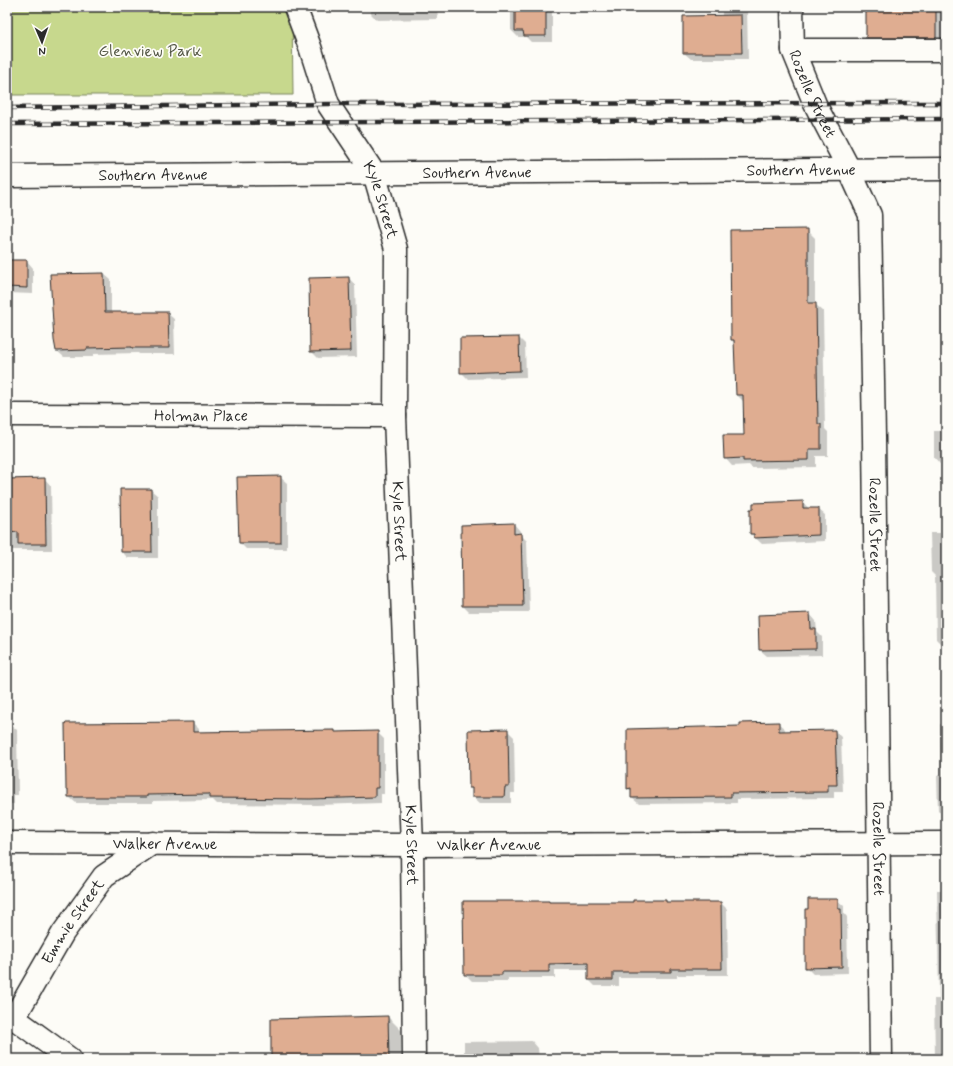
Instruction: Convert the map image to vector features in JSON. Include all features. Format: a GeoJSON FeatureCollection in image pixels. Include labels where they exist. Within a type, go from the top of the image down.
{"type":"FeatureCollection","features":[{"type":"Feature","properties":{"kind":"street","name":"Kyle Street"},"geometry":{"type":"LineString","coordinates":[[295,7],[310,47],[328,104],[374,173],[396,249],[395,416],[412,845],[414,1059]]}},
{"type":"Feature","properties":{"kind":"street","name":"Rozelle Street"},"geometry":{"type":"LineString","coordinates":[[792,7],[792,50],[815,104],[849,169],[870,215],[881,1059]]}},
{"type":"Feature","properties":{"kind":"street"},"geometry":{"type":"LineString","coordinates":[[792,50],[946,50]]}},
{"type":"Feature","properties":{"kind":"street","name":"Southern Avenue"},"geometry":{"type":"LineString","coordinates":[[7,176],[946,168]]}},
{"type":"Feature","properties":{"kind":"street","name":"Holman Place"},"geometry":{"type":"LineString","coordinates":[[7,415],[395,416]]}},
{"type":"Feature","properties":{"kind":"street","name":"Walker Avenue"},"geometry":{"type":"LineString","coordinates":[[7,843],[412,845],[946,842]]}},
{"type":"Feature","properties":{"kind":"street","name":"Emmie Street"},"geometry":{"type":"LineString","coordinates":[[11,1016],[63,933],[104,876],[153,843]]}},
{"type":"Feature","properties":{"kind":"street"},"geometry":{"type":"LineString","coordinates":[[11,1016],[70,1059]]}},
{"type":"Feature","properties":{"kind":"green space","name":"Glenview Park"},"geometry":{"type":"Polygon","coordinates":[[[7,7],[292,7],[293,95],[7,95],[7,7]]]}},
{"type":"Feature","properties":{"kind":"building"},"geometry":{"type":"Polygon","coordinates":[[[515,7],[546,7],[546,36],[524,36],[523,31],[515,31],[515,7]]]}},
{"type":"Feature","properties":{"kind":"building"},"geometry":{"type":"Polygon","coordinates":[[[866,7],[936,7],[936,38],[866,38],[866,7]]]}},
{"type":"Feature","properties":{"kind":"building"},"geometry":{"type":"Polygon","coordinates":[[[741,15],[742,53],[683,53],[683,16],[741,15]]]}},
{"type":"Feature","properties":{"kind":"building"},"geometry":{"type":"Polygon","coordinates":[[[808,229],[808,303],[816,303],[818,424],[821,424],[821,449],[809,449],[809,460],[743,461],[743,458],[724,459],[723,435],[744,435],[743,395],[736,395],[734,340],[731,340],[730,230],[808,229]]]}},
{"type":"Feature","properties":{"kind":"building"},"geometry":{"type":"Polygon","coordinates":[[[7,260],[27,260],[27,288],[7,287],[7,260]]]}},
{"type":"Feature","properties":{"kind":"building"},"geometry":{"type":"Polygon","coordinates":[[[104,273],[105,312],[168,312],[169,348],[87,348],[87,350],[56,351],[50,274],[104,273]]]}},
{"type":"Feature","properties":{"kind":"building"},"geometry":{"type":"Polygon","coordinates":[[[349,277],[351,351],[310,352],[309,278],[349,277]]]}},
{"type":"Feature","properties":{"kind":"building"},"geometry":{"type":"Polygon","coordinates":[[[519,337],[520,371],[460,373],[460,338],[519,337]]]}},
{"type":"Feature","properties":{"kind":"building"},"geometry":{"type":"Polygon","coordinates":[[[281,476],[281,543],[239,543],[237,477],[281,476]]]}},
{"type":"Feature","properties":{"kind":"building"},"geometry":{"type":"Polygon","coordinates":[[[45,478],[46,544],[18,544],[18,532],[8,533],[7,479],[45,478]]]}},
{"type":"Feature","properties":{"kind":"building"},"geometry":{"type":"Polygon","coordinates":[[[120,489],[151,489],[152,552],[121,552],[120,489]]]}},
{"type":"Feature","properties":{"kind":"building"},"geometry":{"type":"Polygon","coordinates":[[[803,501],[803,508],[819,508],[819,535],[754,538],[754,534],[750,534],[750,509],[753,509],[753,503],[803,501]]]}},
{"type":"Feature","properties":{"kind":"building"},"geometry":{"type":"Polygon","coordinates":[[[514,523],[514,534],[521,533],[523,606],[462,606],[461,525],[514,523]]]}},
{"type":"Feature","properties":{"kind":"building"},"geometry":{"type":"Polygon","coordinates":[[[810,613],[811,629],[816,629],[816,649],[759,650],[758,615],[810,613]]]}},
{"type":"Feature","properties":{"kind":"building"},"geometry":{"type":"Polygon","coordinates":[[[193,722],[193,732],[335,730],[335,732],[378,731],[378,788],[375,788],[375,797],[310,799],[209,798],[209,794],[147,795],[147,797],[68,797],[68,789],[66,789],[65,723],[193,722]]]}},
{"type":"Feature","properties":{"kind":"building"},"geometry":{"type":"Polygon","coordinates":[[[779,722],[779,731],[835,730],[837,785],[828,785],[828,792],[731,793],[731,797],[631,798],[631,788],[627,789],[627,729],[740,726],[740,723],[779,722]]]}},
{"type":"Feature","properties":{"kind":"building"},"geometry":{"type":"Polygon","coordinates":[[[508,729],[509,787],[505,787],[504,797],[472,797],[472,788],[469,788],[468,730],[508,729]]]}},
{"type":"Feature","properties":{"kind":"building"},"geometry":{"type":"Polygon","coordinates":[[[808,899],[838,899],[838,909],[841,909],[842,967],[805,968],[805,909],[808,909],[808,899]]]}},
{"type":"Feature","properties":{"kind":"building"},"geometry":{"type":"Polygon","coordinates":[[[633,900],[666,900],[666,902],[721,902],[722,969],[671,969],[671,972],[613,972],[613,980],[588,980],[588,963],[549,964],[549,972],[502,972],[502,975],[464,975],[463,901],[633,902],[633,900]]]}},
{"type":"Feature","properties":{"kind":"building"},"geometry":{"type":"Polygon","coordinates":[[[388,1016],[389,1059],[271,1059],[271,1019],[388,1016]]]}},
{"type":"Feature","properties":{"kind":"railway"},"geometry":{"type":"LineString","coordinates":[[7,108],[328,104],[946,103]]}},
{"type":"Feature","properties":{"kind":"railway"},"geometry":{"type":"LineString","coordinates":[[7,124],[946,119]]}}]}
